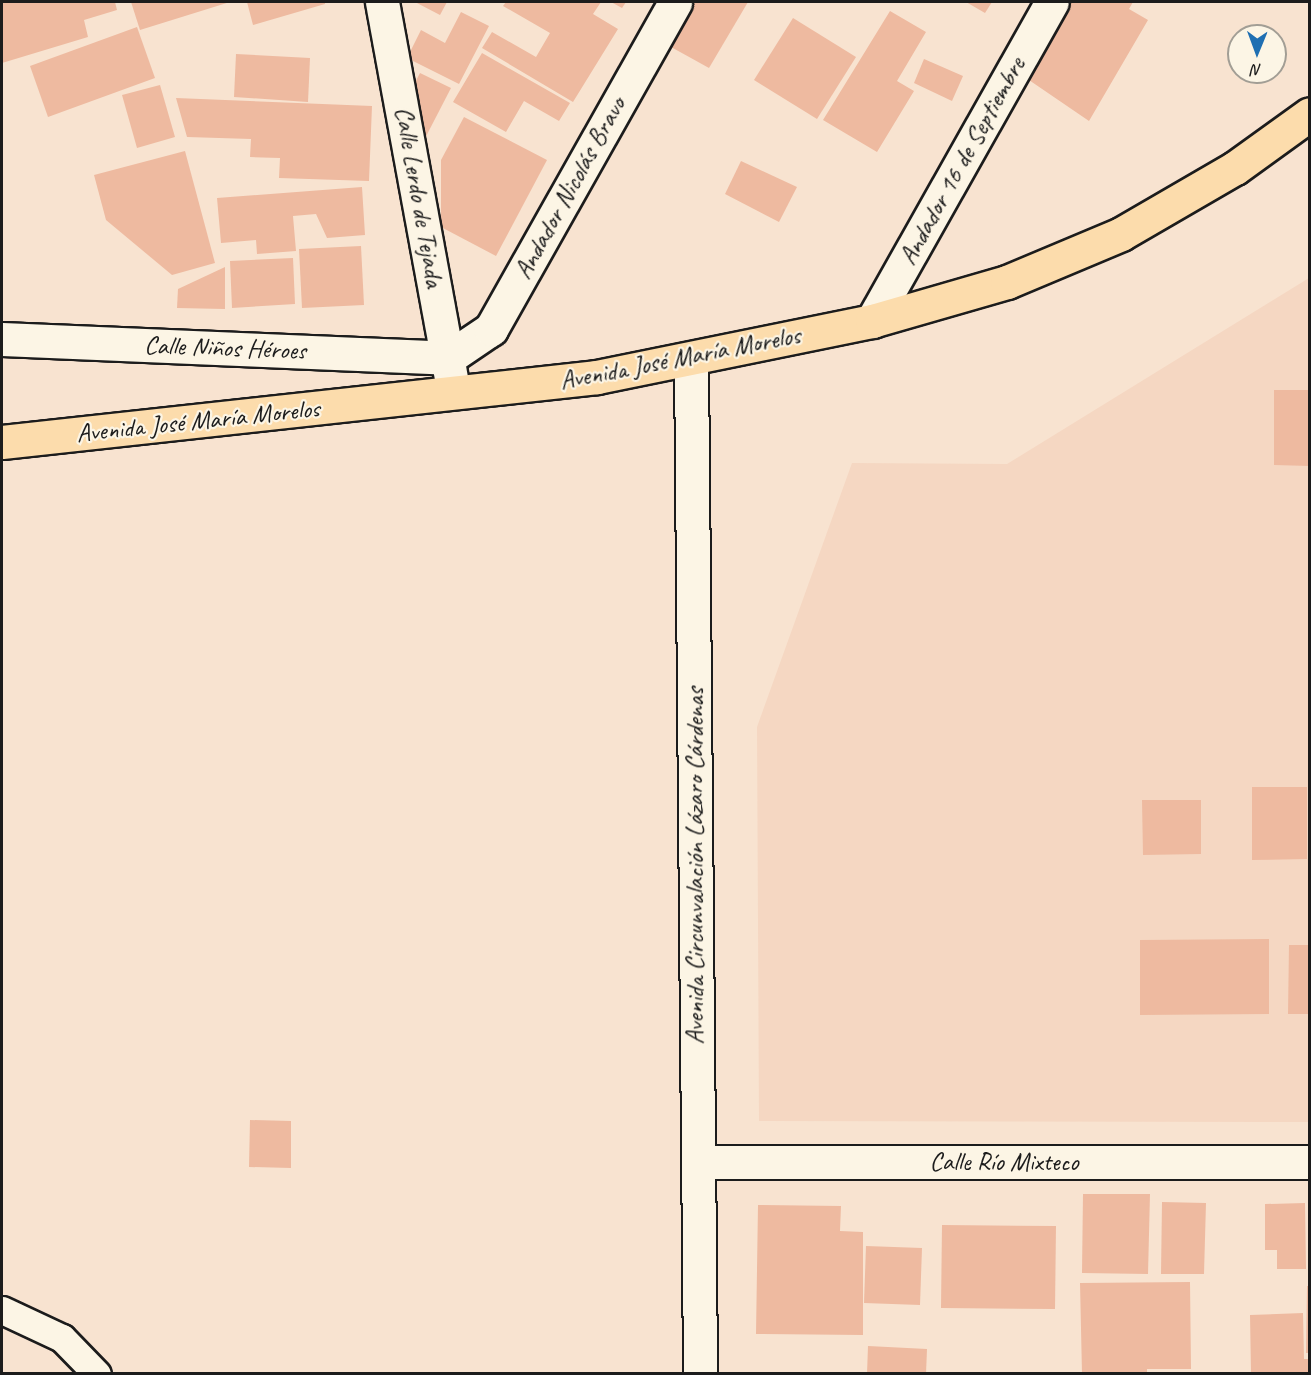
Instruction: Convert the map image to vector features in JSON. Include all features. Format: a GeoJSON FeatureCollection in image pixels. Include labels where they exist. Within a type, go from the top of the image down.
{"type":"FeatureCollection","features":[{"type":"Feature","properties":{"kind":"main road","name":"Avenida José María Morelos"},"geometry":{"type":"LineString","coordinates":[[2,442],[597,377],[872,321],[1007,282],[1121,234],[1235,168],[1310,114]]}},
{"type":"Feature","properties":{"kind":"street","name":"Calle Lerdo de Tejada"},"geometry":{"type":"LineString","coordinates":[[382,2],[454,393]]}},
{"type":"Feature","properties":{"kind":"street","name":"Andador Nicolás Bravo"},"geometry":{"type":"LineString","coordinates":[[448,358],[491,329],[675,2]]}},
{"type":"Feature","properties":{"kind":"street","name":"Andador 16 de Septiembre"},"geometry":{"type":"LineString","coordinates":[[872,321],[1052,2]]}},
{"type":"Feature","properties":{"kind":"street","name":"Calle Niños Héroes"},"geometry":{"type":"LineString","coordinates":[[2,339],[448,358]]}},
{"type":"Feature","properties":{"kind":"street","name":"Avenida Circunvalación Lázaro Cárdenas"},"geometry":{"type":"LineString","coordinates":[[691,358],[700,1374]]}},
{"type":"Feature","properties":{"kind":"street","name":"Calle Río Mixteco"},"geometry":{"type":"LineString","coordinates":[[698,1162],[1310,1162]]}},
{"type":"Feature","properties":{"kind":"lane"},"geometry":{"type":"LineString","coordinates":[[2,1310],[62,1338],[97,1374]]}},
{"type":"Feature","properties":{"kind":"shaded area"},"geometry":{"type":"Polygon","coordinates":[[[1309,278],[1309,1122],[759,1121],[757,727],[852,463],[1007,464],[1309,278]]]}},
{"type":"Feature","properties":{"kind":"building"},"geometry":{"type":"Polygon","coordinates":[[[2,2],[115,2],[117,10],[84,20],[88,37],[2,63],[2,2]]]}},
{"type":"Feature","properties":{"kind":"building"},"geometry":{"type":"Polygon","coordinates":[[[131,2],[230,2],[140,30],[131,2]]]}},
{"type":"Feature","properties":{"kind":"building"},"geometry":{"type":"Polygon","coordinates":[[[247,2],[325,2],[325,4],[253,25],[247,2]]]}},
{"type":"Feature","properties":{"kind":"building"},"geometry":{"type":"Polygon","coordinates":[[[415,2],[447,2],[440,15],[415,2]]]}},
{"type":"Feature","properties":{"kind":"building"},"geometry":{"type":"Polygon","coordinates":[[[506,2],[601,2],[593,14],[618,29],[573,102],[482,48],[492,32],[536,57],[550,33],[503,6],[506,2]]]}},
{"type":"Feature","properties":{"kind":"building"},"geometry":{"type":"Polygon","coordinates":[[[611,2],[626,2],[622,8],[611,2]]]}},
{"type":"Feature","properties":{"kind":"building"},"geometry":{"type":"Polygon","coordinates":[[[684,2],[748,2],[709,68],[662,42],[684,2]]]}},
{"type":"Feature","properties":{"kind":"building"},"geometry":{"type":"Polygon","coordinates":[[[966,2],[992,2],[985,13],[966,2]]]}},
{"type":"Feature","properties":{"kind":"building"},"geometry":{"type":"Polygon","coordinates":[[[1070,2],[1133,2],[1129,9],[1148,20],[1089,121],[1026,78],[1070,2]]]}},
{"type":"Feature","properties":{"kind":"building"},"geometry":{"type":"Polygon","coordinates":[[[890,11],[926,32],[897,81],[914,91],[877,152],[823,120],[890,11]]]}},
{"type":"Feature","properties":{"kind":"building"},"geometry":{"type":"Polygon","coordinates":[[[461,12],[489,26],[459,84],[407,58],[421,30],[445,43],[461,12]]]}},
{"type":"Feature","properties":{"kind":"building"},"geometry":{"type":"Polygon","coordinates":[[[793,18],[856,57],[817,119],[754,80],[793,18]]]}},
{"type":"Feature","properties":{"kind":"building"},"geometry":{"type":"Polygon","coordinates":[[[137,27],[155,78],[48,117],[30,66],[137,27]]]}},
{"type":"Feature","properties":{"kind":"building"},"geometry":{"type":"Polygon","coordinates":[[[482,53],[570,103],[559,121],[524,101],[506,132],[453,102],[482,53]]]}},
{"type":"Feature","properties":{"kind":"building"},"geometry":{"type":"Polygon","coordinates":[[[236,54],[310,58],[308,102],[234,97],[236,54]]]}},
{"type":"Feature","properties":{"kind":"building"},"geometry":{"type":"Polygon","coordinates":[[[924,59],[963,76],[952,101],[914,83],[924,59]]]}},
{"type":"Feature","properties":{"kind":"building"},"geometry":{"type":"Polygon","coordinates":[[[420,73],[451,88],[420,148],[408,96],[420,73]]]}},
{"type":"Feature","properties":{"kind":"building"},"geometry":{"type":"Polygon","coordinates":[[[160,85],[175,137],[137,148],[122,95],[160,85]]]}},
{"type":"Feature","properties":{"kind":"building"},"geometry":{"type":"Polygon","coordinates":[[[176,98],[372,106],[369,181],[279,178],[280,158],[250,157],[251,139],[187,137],[176,98]]]}},
{"type":"Feature","properties":{"kind":"building"},"geometry":{"type":"Polygon","coordinates":[[[464,117],[547,160],[496,256],[441,227],[441,160],[464,117]]]}},
{"type":"Feature","properties":{"kind":"building"},"geometry":{"type":"Polygon","coordinates":[[[185,151],[215,263],[172,275],[106,220],[94,175],[185,151]]]}},
{"type":"Feature","properties":{"kind":"building"},"geometry":{"type":"Polygon","coordinates":[[[741,161],[797,187],[779,222],[725,194],[741,161]]]}},
{"type":"Feature","properties":{"kind":"building"},"geometry":{"type":"Polygon","coordinates":[[[362,187],[365,235],[327,238],[316,214],[293,216],[296,251],[257,254],[256,240],[221,243],[217,198],[362,187]]]}},
{"type":"Feature","properties":{"kind":"building"},"geometry":{"type":"Polygon","coordinates":[[[361,246],[364,305],[302,308],[299,249],[361,246]]]}},
{"type":"Feature","properties":{"kind":"building"},"geometry":{"type":"Polygon","coordinates":[[[293,258],[295,304],[232,308],[230,261],[293,258]]]}},
{"type":"Feature","properties":{"kind":"building"},"geometry":{"type":"Polygon","coordinates":[[[225,267],[225,309],[177,308],[178,289],[225,267]]]}},
{"type":"Feature","properties":{"kind":"building"},"geometry":{"type":"Polygon","coordinates":[[[1274,390],[1310,390],[1310,466],[1274,465],[1274,390]]]}},
{"type":"Feature","properties":{"kind":"building"},"geometry":{"type":"Polygon","coordinates":[[[1252,787],[1307,787],[1307,859],[1252,860],[1252,787]]]}},
{"type":"Feature","properties":{"kind":"building"},"geometry":{"type":"Polygon","coordinates":[[[1142,800],[1201,800],[1201,854],[1143,855],[1142,800]]]}},
{"type":"Feature","properties":{"kind":"building"},"geometry":{"type":"Polygon","coordinates":[[[1269,939],[1269,1014],[1140,1015],[1140,940],[1269,939]]]}},
{"type":"Feature","properties":{"kind":"building"},"geometry":{"type":"Polygon","coordinates":[[[1289,945],[1310,945],[1310,1014],[1288,1014],[1289,945]]]}},
{"type":"Feature","properties":{"kind":"building"},"geometry":{"type":"Polygon","coordinates":[[[250,1120],[291,1121],[291,1168],[249,1167],[250,1120]]]}},
{"type":"Feature","properties":{"kind":"building"},"geometry":{"type":"Polygon","coordinates":[[[1083,1194],[1150,1194],[1148,1274],[1082,1273],[1083,1194]]]}},
{"type":"Feature","properties":{"kind":"building"},"geometry":{"type":"Polygon","coordinates":[[[1162,1202],[1206,1203],[1204,1274],[1161,1274],[1162,1202]]]}},
{"type":"Feature","properties":{"kind":"building"},"geometry":{"type":"Polygon","coordinates":[[[1305,1203],[1306,1269],[1277,1269],[1277,1250],[1265,1250],[1265,1204],[1305,1203]]]}},
{"type":"Feature","properties":{"kind":"building"},"geometry":{"type":"Polygon","coordinates":[[[758,1205],[841,1206],[840,1231],[863,1232],[863,1335],[756,1334],[758,1205]]]}},
{"type":"Feature","properties":{"kind":"building"},"geometry":{"type":"Polygon","coordinates":[[[942,1225],[1056,1226],[1055,1309],[941,1308],[942,1225]]]}},
{"type":"Feature","properties":{"kind":"building"},"geometry":{"type":"Polygon","coordinates":[[[866,1246],[922,1248],[920,1305],[864,1303],[866,1246]]]}},
{"type":"Feature","properties":{"kind":"building"},"geometry":{"type":"Polygon","coordinates":[[[1190,1282],[1191,1369],[1147,1369],[1147,1374],[1082,1374],[1080,1283],[1190,1282]]]}},
{"type":"Feature","properties":{"kind":"building"},"geometry":{"type":"Polygon","coordinates":[[[1307,1286],[1310,1286],[1310,1353],[1306,1353],[1307,1286]]]}},
{"type":"Feature","properties":{"kind":"building"},"geometry":{"type":"Polygon","coordinates":[[[1303,1313],[1304,1359],[1310,1359],[1310,1374],[1251,1374],[1250,1315],[1303,1313]]]}},
{"type":"Feature","properties":{"kind":"building"},"geometry":{"type":"Polygon","coordinates":[[[868,1346],[927,1349],[926,1374],[867,1374],[868,1346]]]}}]}
